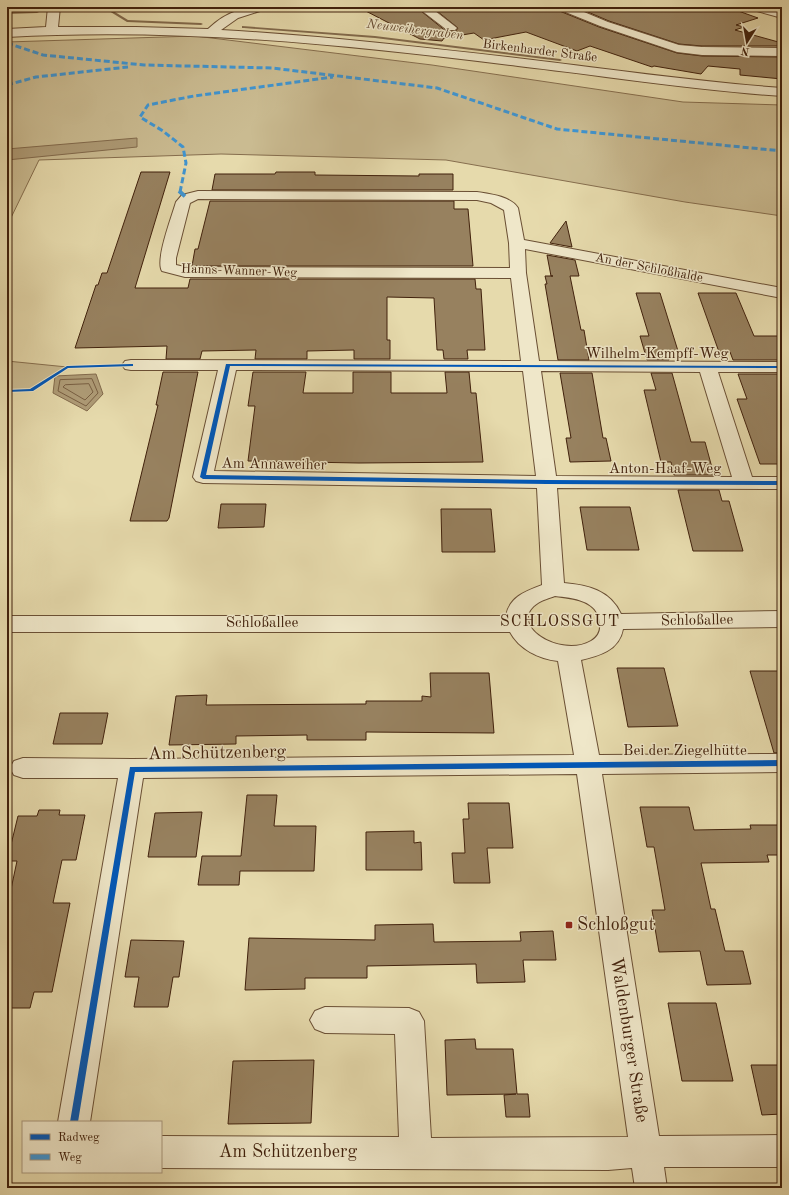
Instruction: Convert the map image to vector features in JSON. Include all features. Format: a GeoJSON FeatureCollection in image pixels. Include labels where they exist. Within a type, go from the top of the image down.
{"type":"FeatureCollection","features":[{"type":"Feature","properties":{"kind":"street"},"geometry":{"type":"LineString","coordinates":[[52,31],[54,7]]}},
{"type":"Feature","properties":{"kind":"street"},"geometry":{"type":"LineString","coordinates":[[225,7],[239,12]]}},
{"type":"Feature","properties":{"kind":"street"},"geometry":{"type":"LineString","coordinates":[[211,33],[217,26],[239,12],[262,7]]}},
{"type":"Feature","properties":{"kind":"street"},"geometry":{"type":"LineString","coordinates":[[423,7],[451,28]]}},
{"type":"Feature","properties":{"kind":"street"},"geometry":{"type":"LineString","coordinates":[[562,7],[604,24],[677,48],[702,51],[782,52]]}},
{"type":"Feature","properties":{"kind":"street"},"geometry":{"type":"LineString","coordinates":[[754,7],[782,14]]}},
{"type":"Feature","properties":{"kind":"street","name":"Birkenharder Straße"},"geometry":{"type":"LineString","coordinates":[[7,33],[110,30],[211,33],[286,38],[415,51],[686,84],[782,92]]}},
{"type":"Feature","properties":{"kind":"street","name":"Hanns-Wanner-Weg"},"geometry":{"type":"LineString","coordinates":[[517,243],[510,208],[496,200],[477,196],[198,195],[187,198],[183,202],[168,258],[168,268],[185,272],[518,273]]}},
{"type":"Feature","properties":{"kind":"street"},"geometry":{"type":"LineString","coordinates":[[517,243],[518,273],[547,482],[553,589]]}},
{"type":"Feature","properties":{"kind":"street","name":"An der Schloßhalde"},"geometry":{"type":"LineString","coordinates":[[517,243],[782,293]]}},
{"type":"Feature","properties":{"kind":"street"},"geometry":{"type":"LineString","coordinates":[[131,365],[532,366]]}},
{"type":"Feature","properties":{"kind":"street","name":"Am Annaweiher"},"geometry":{"type":"LineString","coordinates":[[228,365],[203,477],[547,482]]}},
{"type":"Feature","properties":{"kind":"street","name":"Wilhelm-Kempff-Weg"},"geometry":{"type":"LineString","coordinates":[[532,366],[782,367]]}},
{"type":"Feature","properties":{"kind":"street","name":"Anton-Haaf-Weg"},"geometry":{"type":"LineString","coordinates":[[707,367],[744,482]]}},
{"type":"Feature","properties":{"kind":"street","name":"Anton-Haaf-Weg"},"geometry":{"type":"LineString","coordinates":[[547,482],[782,483]]}},
{"type":"Feature","properties":{"kind":"street"},"geometry":{"type":"LineString","coordinates":[[553,589],[574,590],[593,597],[607,608],[613,622],[610,634],[601,645],[586,652],[568,654],[554,653],[529,642],[521,633],[517,624],[517,611],[524,601],[537,593],[553,589]]}},
{"type":"Feature","properties":{"kind":"street","name":"Schloßallee"},"geometry":{"type":"LineString","coordinates":[[613,622],[782,619]]}},
{"type":"Feature","properties":{"kind":"street","name":"Schloßallee"},"geometry":{"type":"LineString","coordinates":[[7,624],[517,624]]}},
{"type":"Feature","properties":{"kind":"street","name":"Waldenburger Straße"},"geometry":{"type":"LineString","coordinates":[[568,654],[588,765],[651,1188]]}},
{"type":"Feature","properties":{"kind":"street","name":"Bei der Ziegelhütte"},"geometry":{"type":"LineString","coordinates":[[588,765],[782,763]]}},
{"type":"Feature","properties":{"kind":"street","name":"Am Schützenberg"},"geometry":{"type":"LineString","coordinates":[[24,768],[132,769],[588,765]]}},
{"type":"Feature","properties":{"kind":"street","name":"Am Schützenberg"},"geometry":{"type":"LineString","coordinates":[[74,1121],[132,769]]}},
{"type":"Feature","properties":{"kind":"street"},"geometry":{"type":"LineString","coordinates":[[325,1020],[409,1020],[416,1152]]}},
{"type":"Feature","properties":{"kind":"street"},"geometry":{"type":"LineString","coordinates":[[646,1152],[782,1150]]}},
{"type":"Feature","properties":{"kind":"street","name":"Am Schützenberg"},"geometry":{"type":"LineString","coordinates":[[162,1152],[608,1154],[646,1152]]}},
{"type":"Feature","properties":{"kind":"shaded area"},"geometry":{"type":"Polygon","coordinates":[[[195,36],[432,65],[683,102],[782,105],[782,216],[685,202],[446,160],[221,154],[39,160],[7,226],[7,42],[195,36]]]}},
{"type":"Feature","properties":{"kind":"shaded area"},"geometry":{"type":"Polygon","coordinates":[[[7,361],[67,367],[31,390],[7,391],[7,361]]]}},
{"type":"Feature","properties":{"kind":"water"},"geometry":{"type":"Polygon","coordinates":[[[137,138],[137,147],[7,160],[7,149],[137,138]]]}},
{"type":"Feature","properties":{"kind":"water"},"geometry":{"type":"Polygon","coordinates":[[[96,374],[103,394],[87,411],[53,393],[55,376],[96,374]]]}},
{"type":"Feature","properties":{"kind":"building"},"geometry":{"type":"Polygon","coordinates":[[[358,7],[416,7],[447,32],[455,32],[458,28],[432,7],[554,7],[557,10],[599,27],[677,53],[702,56],[782,57],[782,79],[740,75],[740,69],[708,66],[701,74],[654,66],[652,67],[590,46],[577,51],[526,32],[484,40],[474,33],[444,38],[442,41],[420,39],[358,7]]]}},
{"type":"Feature","properties":{"kind":"building"},"geometry":{"type":"Polygon","coordinates":[[[576,7],[727,7],[758,18],[736,25],[744,27],[735,30],[782,43],[782,46],[702,46],[679,44],[609,21],[576,7]]]}},
{"type":"Feature","properties":{"kind":"building"},"geometry":{"type":"Polygon","coordinates":[[[141,172],[170,172],[135,288],[188,288],[190,279],[475,279],[476,289],[481,289],[485,350],[467,350],[468,359],[444,359],[443,350],[437,350],[434,298],[387,297],[387,340],[390,340],[390,359],[354,359],[354,350],[307,351],[307,359],[255,359],[256,350],[202,351],[200,359],[166,359],[167,346],[75,348],[96,285],[98,285],[102,273],[107,273],[141,172]]]}},
{"type":"Feature","properties":{"kind":"building"},"geometry":{"type":"Polygon","coordinates":[[[276,172],[315,172],[315,175],[419,176],[419,174],[453,174],[453,190],[212,190],[215,174],[275,174],[276,172]]]}},
{"type":"Feature","properties":{"kind":"building"},"geometry":{"type":"Polygon","coordinates":[[[210,201],[454,201],[454,209],[468,209],[473,266],[192,266],[195,249],[198,249],[210,201]]]}},
{"type":"Feature","properties":{"kind":"building"},"geometry":{"type":"Polygon","coordinates":[[[566,221],[572,247],[550,243],[566,221]]]}},
{"type":"Feature","properties":{"kind":"building"},"geometry":{"type":"Polygon","coordinates":[[[547,255],[575,260],[579,276],[570,276],[581,330],[584,330],[589,360],[558,360],[545,284],[547,284],[545,276],[551,276],[547,255]]]}},
{"type":"Feature","properties":{"kind":"building"},"geometry":{"type":"Polygon","coordinates":[[[636,293],[660,293],[678,351],[666,351],[669,360],[647,360],[640,336],[649,336],[636,293]]]}},
{"type":"Feature","properties":{"kind":"building"},"geometry":{"type":"Polygon","coordinates":[[[698,293],[736,293],[754,336],[782,336],[782,360],[733,360],[730,352],[719,352],[698,293]]]}},
{"type":"Feature","properties":{"kind":"building"},"geometry":{"type":"Polygon","coordinates":[[[163,372],[198,372],[169,518],[167,521],[130,521],[158,405],[156,405],[163,372]]]}},
{"type":"Feature","properties":{"kind":"building"},"geometry":{"type":"Polygon","coordinates":[[[253,372],[306,372],[303,393],[353,393],[353,372],[391,372],[391,393],[447,393],[445,372],[469,372],[471,393],[476,393],[483,462],[359,463],[248,461],[255,406],[248,406],[253,372]]]}},
{"type":"Feature","properties":{"kind":"building"},"geometry":{"type":"Polygon","coordinates":[[[560,373],[592,373],[603,438],[606,438],[611,461],[570,462],[566,438],[571,438],[560,373]]]}},
{"type":"Feature","properties":{"kind":"building"},"geometry":{"type":"Polygon","coordinates":[[[651,373],[672,373],[691,442],[705,442],[714,475],[674,475],[671,462],[661,462],[644,390],[656,390],[651,373]]]}},
{"type":"Feature","properties":{"kind":"building"},"geometry":{"type":"Polygon","coordinates":[[[738,374],[782,374],[782,464],[760,464],[737,399],[747,399],[738,374]]]}},
{"type":"Feature","properties":{"kind":"building"},"geometry":{"type":"Polygon","coordinates":[[[678,490],[719,490],[722,501],[729,501],[743,551],[693,551],[678,490]]]}},
{"type":"Feature","properties":{"kind":"building"},"geometry":{"type":"Polygon","coordinates":[[[221,504],[266,504],[264,527],[218,528],[221,504]]]}},
{"type":"Feature","properties":{"kind":"building"},"geometry":{"type":"Polygon","coordinates":[[[580,507],[630,507],[639,550],[587,550],[580,507]]]}},
{"type":"Feature","properties":{"kind":"building"},"geometry":{"type":"Polygon","coordinates":[[[441,509],[491,509],[495,552],[442,552],[441,509]]]}},
{"type":"Feature","properties":{"kind":"building"},"geometry":{"type":"Polygon","coordinates":[[[617,668],[664,668],[678,726],[628,727],[617,668]]]}},
{"type":"Feature","properties":{"kind":"building"},"geometry":{"type":"Polygon","coordinates":[[[750,671],[782,671],[782,752],[774,753],[750,671]]]}},
{"type":"Feature","properties":{"kind":"building"},"geometry":{"type":"Polygon","coordinates":[[[430,673],[489,673],[494,733],[366,732],[366,740],[307,740],[307,735],[236,736],[236,744],[169,745],[176,696],[207,695],[206,705],[366,704],[366,701],[422,701],[422,696],[431,697],[430,673]]]}},
{"type":"Feature","properties":{"kind":"building"},"geometry":{"type":"Polygon","coordinates":[[[60,713],[108,713],[102,744],[53,744],[60,713]]]}},
{"type":"Feature","properties":{"kind":"building"},"geometry":{"type":"Polygon","coordinates":[[[247,795],[277,795],[274,826],[316,826],[314,871],[240,871],[239,885],[198,885],[202,856],[241,856],[247,795]]]}},
{"type":"Feature","properties":{"kind":"building"},"geometry":{"type":"Polygon","coordinates":[[[468,803],[509,803],[513,848],[487,848],[490,883],[454,883],[452,853],[465,853],[463,819],[469,819],[468,803]]]}},
{"type":"Feature","properties":{"kind":"building"},"geometry":{"type":"Polygon","coordinates":[[[640,807],[689,807],[694,830],[751,829],[750,825],[782,825],[782,855],[767,855],[769,862],[701,863],[711,909],[715,909],[725,951],[743,951],[751,984],[707,985],[700,951],[659,952],[652,910],[665,910],[654,847],[647,847],[640,807]]]}},
{"type":"Feature","properties":{"kind":"building"},"geometry":{"type":"Polygon","coordinates":[[[39,810],[60,810],[59,815],[85,815],[76,860],[62,860],[53,903],[70,903],[52,992],[34,992],[30,1008],[7,1008],[7,908],[17,861],[7,861],[18,816],[37,816],[39,810]]]}},
{"type":"Feature","properties":{"kind":"building"},"geometry":{"type":"Polygon","coordinates":[[[202,812],[196,857],[148,857],[155,813],[202,812]]]}},
{"type":"Feature","properties":{"kind":"building"},"geometry":{"type":"Polygon","coordinates":[[[414,831],[414,843],[421,842],[422,870],[366,870],[366,832],[414,831]]]}},
{"type":"Feature","properties":{"kind":"building"},"geometry":{"type":"Polygon","coordinates":[[[433,924],[434,942],[521,941],[520,932],[553,931],[556,960],[523,960],[525,982],[477,983],[476,964],[367,966],[367,978],[305,978],[305,989],[245,990],[249,938],[375,940],[375,925],[433,924]]]}},
{"type":"Feature","properties":{"kind":"building"},"geometry":{"type":"Polygon","coordinates":[[[131,940],[184,941],[179,977],[173,977],[168,1007],[134,1007],[139,977],[125,977],[131,940]]]}},
{"type":"Feature","properties":{"kind":"building"},"geometry":{"type":"Polygon","coordinates":[[[668,1003],[716,1003],[733,1081],[682,1081],[668,1003]]]}},
{"type":"Feature","properties":{"kind":"building"},"geometry":{"type":"Polygon","coordinates":[[[475,1039],[476,1049],[513,1049],[517,1094],[528,1094],[530,1117],[506,1117],[504,1095],[516,1094],[447,1095],[445,1040],[475,1039]]]}},
{"type":"Feature","properties":{"kind":"building"},"geometry":{"type":"Polygon","coordinates":[[[314,1060],[311,1123],[228,1124],[233,1061],[314,1060]]]}},
{"type":"Feature","properties":{"kind":"building"},"geometry":{"type":"Polygon","coordinates":[[[751,1065],[782,1065],[782,1114],[762,1115],[751,1065]]]}},
{"type":"Feature","properties":{"kind":"waterway","name":"Neuweihergraben"},"geometry":{"type":"LineString","coordinates":[[66,10],[110,10],[127,21],[201,24]]}},
{"type":"Feature","properties":{"kind":"waterway"},"geometry":{"type":"LineString","coordinates":[[7,13],[37,12]]}},
{"type":"Feature","properties":{"kind":"waterway","name":"Neuweihergraben"},"geometry":{"type":"LineString","coordinates":[[244,27],[375,37],[560,60]]}},
{"type":"Feature","properties":{"kind":"marked path"},"geometry":{"type":"LineString","coordinates":[[7,43],[43,55],[144,65],[272,68],[437,88],[557,129],[782,151]]}},
{"type":"Feature","properties":{"kind":"marked path"},"geometry":{"type":"LineString","coordinates":[[7,85],[36,77],[128,67]]}},
{"type":"Feature","properties":{"kind":"marked path"},"geometry":{"type":"LineString","coordinates":[[187,198],[179,191],[186,163],[183,147],[163,131],[140,117],[148,105],[194,96],[333,77]]}},
{"type":"Feature","properties":{"kind":"cycle path"},"geometry":{"type":"LineString","coordinates":[[7,391],[31,390],[67,367],[131,365]]}},
{"type":"Feature","properties":{"kind":"cycle path"},"geometry":{"type":"LineString","coordinates":[[782,367],[228,365],[203,477],[547,482],[782,483]]}},
{"type":"Feature","properties":{"kind":"cycle path"},"geometry":{"type":"LineString","coordinates":[[74,1121],[132,769],[782,763]]}},
{"type":"Feature","properties":{"kind":"place","name":"Schloßgut"},"geometry":{"type":"Point","coordinates":[569,925]}},
{"type":"Feature","properties":{"kind":"district","name":"SCHLOSSGUT"},"geometry":{"type":"Point","coordinates":[560,622]}}]}
